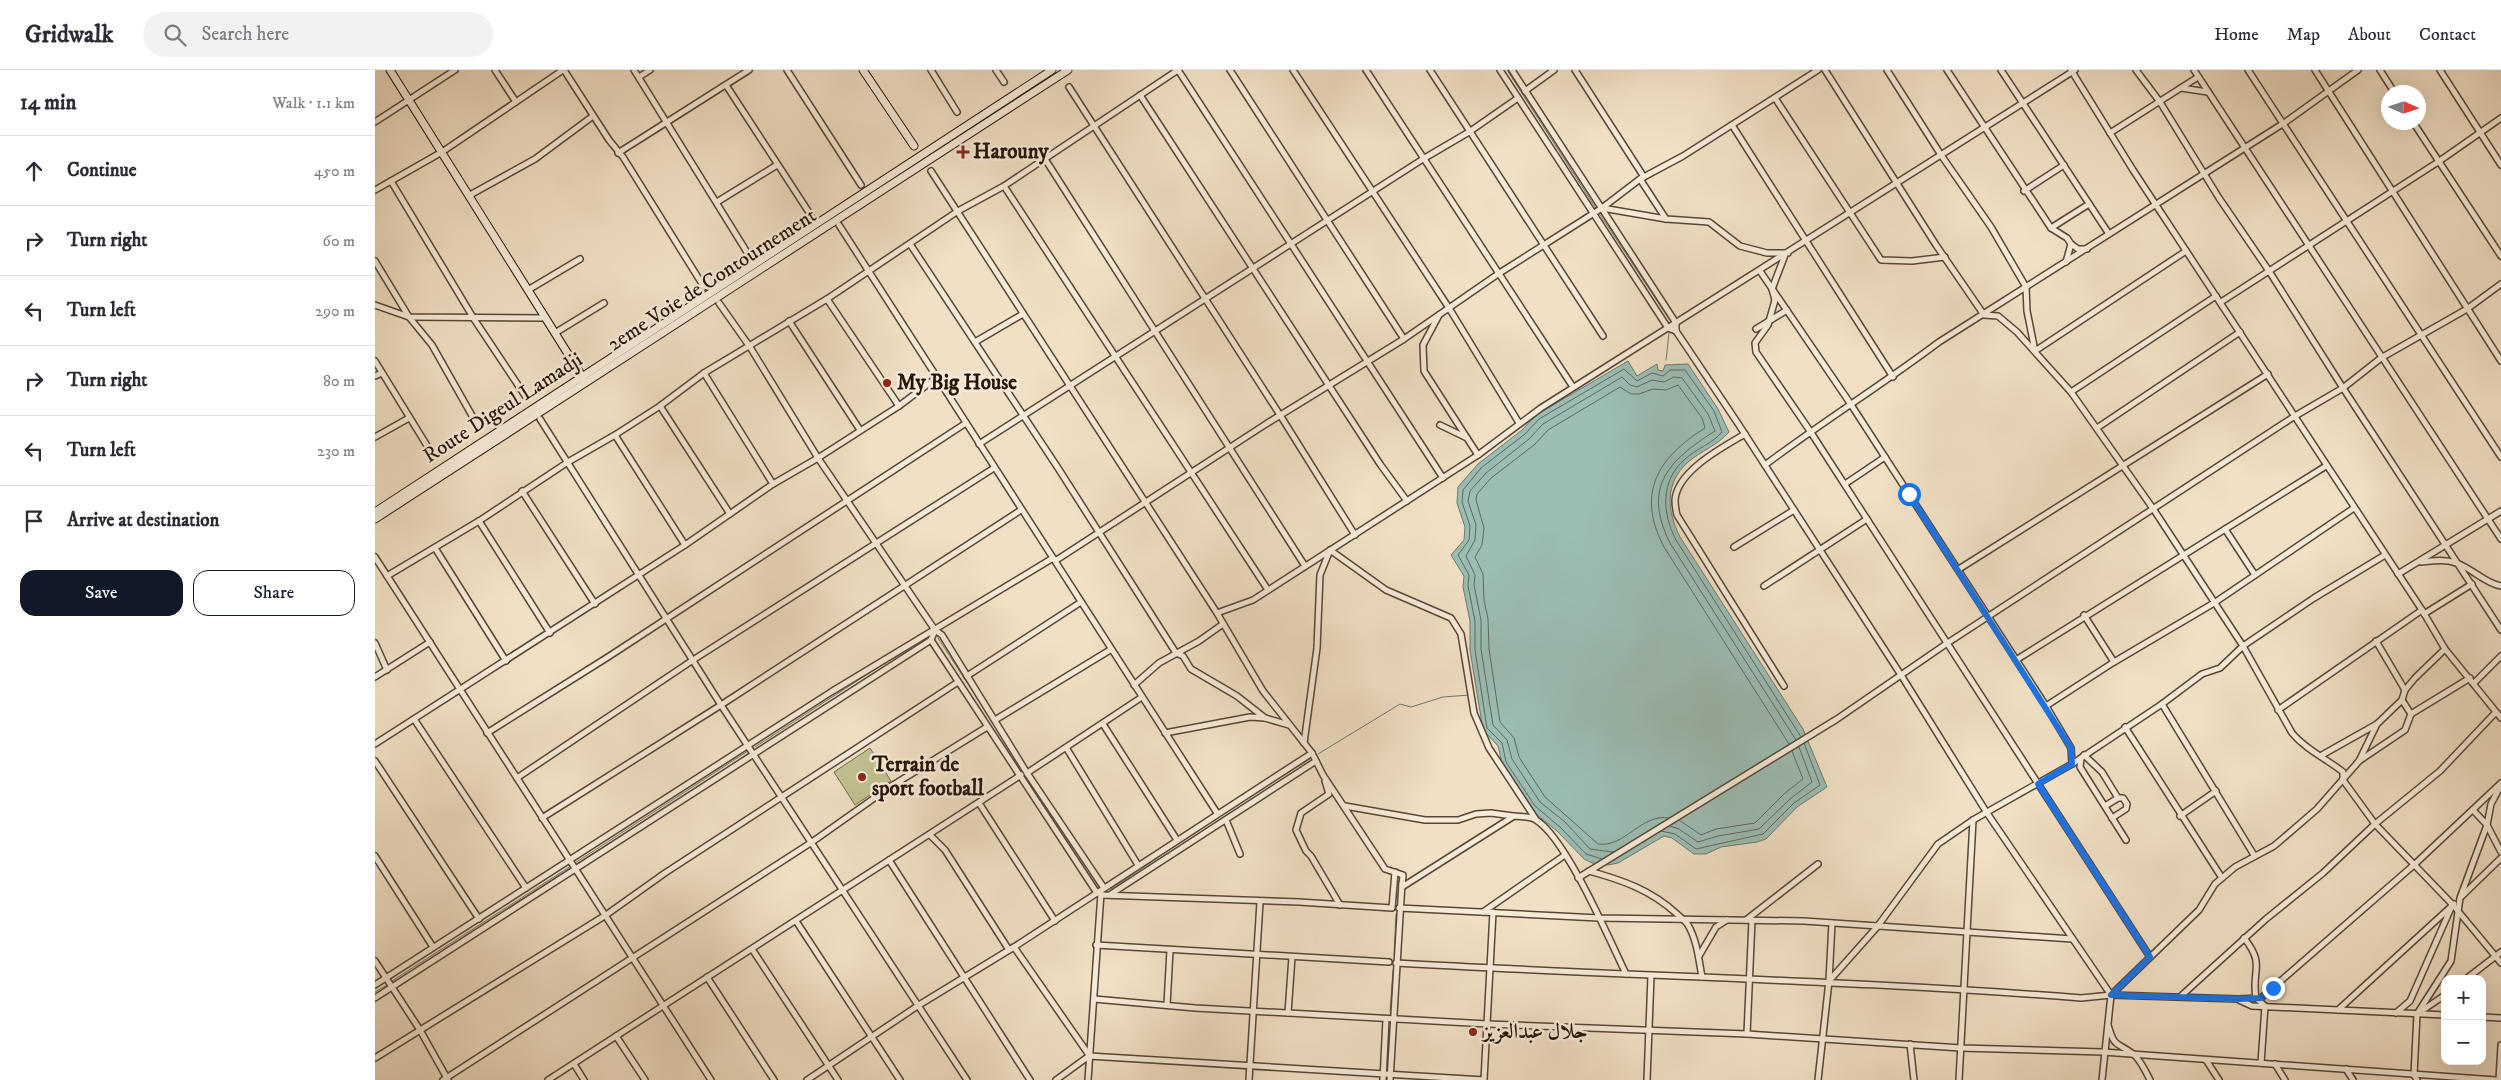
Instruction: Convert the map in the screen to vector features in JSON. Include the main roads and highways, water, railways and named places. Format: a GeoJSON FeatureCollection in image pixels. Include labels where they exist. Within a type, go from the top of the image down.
{"type":"FeatureCollection","features":[{"type":"Feature","properties":{"kind":"main road"},"geometry":{"type":"LineString","coordinates":[[390,70],[470,195],[584,380]]}},
{"type":"Feature","properties":{"kind":"main road"},"geometry":{"type":"LineString","coordinates":[[863,70],[914,146]]}},
{"type":"Feature","properties":{"kind":"main road","name":"Route Digeul Lamadji"},"geometry":{"type":"LineString","coordinates":[[375,512],[584,380],[708,293],[1052,70]]}},
{"type":"Feature","properties":{"kind":"main road","name":"2eme Voie de Contournement"},"geometry":{"type":"LineString","coordinates":[[375,519],[584,380],[1068,70]]}},
{"type":"Feature","properties":{"kind":"water"},"geometry":{"type":"Polygon","coordinates":[[[1628,361],[1637,376],[1657,364],[1658,370],[1663,371],[1665,365],[1688,364],[1718,409],[1729,432],[1720,441],[1698,454],[1680,470],[1671,489],[1670,508],[1672,517],[1680,537],[1803,729],[1827,787],[1797,807],[1766,839],[1721,847],[1706,854],[1694,854],[1672,838],[1664,836],[1618,863],[1608,865],[1592,863],[1584,859],[1557,831],[1531,810],[1502,763],[1498,746],[1483,730],[1470,650],[1470,621],[1463,587],[1464,576],[1451,555],[1464,540],[1465,527],[1457,503],[1458,487],[1478,464],[1522,430],[1536,415],[1628,361]]]}},
{"type":"Feature","properties":{"kind":"waterway"},"geometry":{"type":"LineString","coordinates":[[1507,70],[1597,210]]}},
{"type":"Feature","properties":{"kind":"waterway"},"geometry":{"type":"LineString","coordinates":[[1599,213],[1669,319]]}},
{"type":"Feature","properties":{"kind":"waterway"},"geometry":{"type":"LineString","coordinates":[[1666,360],[1669,333]]}},
{"type":"Feature","properties":{"kind":"waterway"},"geometry":{"type":"LineString","coordinates":[[938,638],[1001,735]]}},
{"type":"Feature","properties":{"kind":"waterway"},"geometry":{"type":"LineString","coordinates":[[755,747],[900,653]]}},
{"type":"Feature","properties":{"kind":"waterway"},"geometry":{"type":"LineString","coordinates":[[1318,754],[1400,704],[1411,707],[1443,697],[1470,695]]}},
{"type":"Feature","properties":{"kind":"waterway"},"geometry":{"type":"LineString","coordinates":[[575,863],[748,751]]}},
{"type":"Feature","properties":{"kind":"waterway"},"geometry":{"type":"LineString","coordinates":[[1263,788],[1310,759]]}},
{"type":"Feature","properties":{"kind":"waterway"},"geometry":{"type":"LineString","coordinates":[[1111,889],[1241,802]]}},
{"type":"Feature","properties":{"kind":"waterway"},"geometry":{"type":"LineString","coordinates":[[1053,816],[1099,887]]}},
{"type":"Feature","properties":{"kind":"waterway"},"geometry":{"type":"LineString","coordinates":[[392,981],[571,866]]}},
{"type":"Feature","properties":{"kind":"waterway"},"geometry":{"type":"LineString","coordinates":[[1394,955],[1396,914]]}},
{"type":"Feature","properties":{"kind":"waterway"},"geometry":{"type":"LineString","coordinates":[[1390,1012],[1393,970]]}},
{"type":"Feature","properties":{"kind":"waterway"},"geometry":{"type":"LineString","coordinates":[[375,992],[389,984]]}},
{"type":"Feature","properties":{"kind":"waterway"},"geometry":{"type":"LineString","coordinates":[[1387,1066],[1390,1027]]}},
{"type":"Feature","properties":{"kind":"place","name":"Harouny"},"geometry":{"type":"Point","coordinates":[963,152]}},
{"type":"Feature","properties":{"kind":"place","name":"My Big House"},"geometry":{"type":"Point","coordinates":[887,383]}},
{"type":"Feature","properties":{"kind":"place","name":"Terrain de sport football"},"geometry":{"type":"Point","coordinates":[862,777]}},
{"type":"Feature","properties":{"kind":"place","name":"جلال عبدالعزيز"},"geometry":{"type":"Point","coordinates":[1473,1032]}}]}
